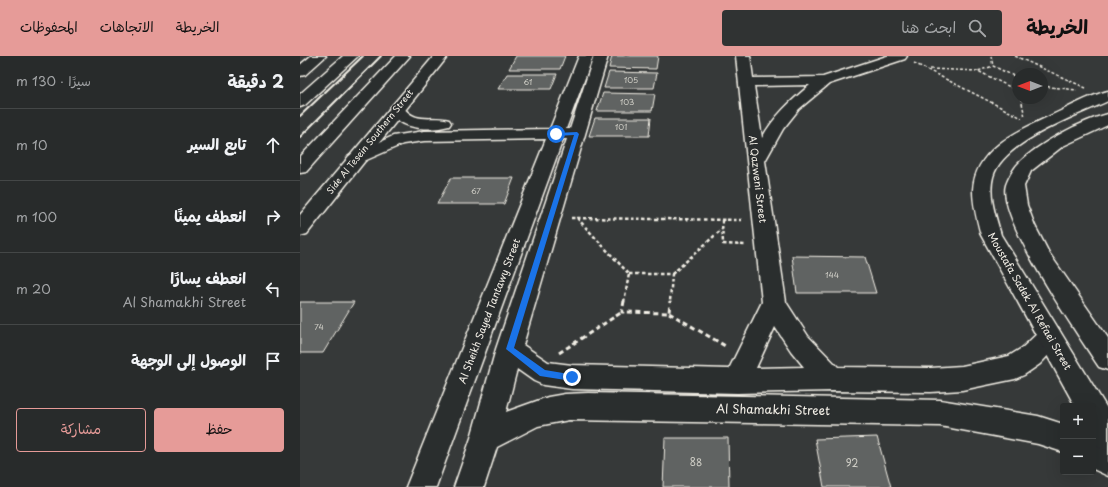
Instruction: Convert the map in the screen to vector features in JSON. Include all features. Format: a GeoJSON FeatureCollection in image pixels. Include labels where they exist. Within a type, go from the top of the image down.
{"type":"FeatureCollection","features":[{"type":"Feature","properties":{"kind":"main road"},"geometry":{"type":"LineString","coordinates":[[300,72],[319,56]]}},
{"type":"Feature","properties":{"kind":"main road"},"geometry":{"type":"LineString","coordinates":[[300,102],[351,56]]}},
{"type":"Feature","properties":{"kind":"main road"},"geometry":{"type":"LineString","coordinates":[[300,168],[403,56]]}},
{"type":"Feature","properties":{"kind":"main road","name":"Side Al Tesein Southern Street"},"geometry":{"type":"LineString","coordinates":[[300,229],[441,56]]}},
{"type":"Feature","properties":{"kind":"main road","name":"Al Sheikh Sayed Tantawy Street"},"geometry":{"type":"LineString","coordinates":[[469,487],[551,218],[568,129],[586,56]]}},
{"type":"Feature","properties":{"kind":"main road","name":"Al Sheikh Sayed Tantawy Street"},"geometry":{"type":"LineString","coordinates":[[421,487],[568,129],[601,56]]}},
{"type":"Feature","properties":{"kind":"main road","name":"Al Qazweni Street"},"geometry":{"type":"LineString","coordinates":[[743,56],[774,302],[781,318],[798,343],[816,364],[832,379]]}},
{"type":"Feature","properties":{"kind":"main road"},"geometry":{"type":"LineString","coordinates":[[746,82],[824,81],[900,56]]}},
{"type":"Feature","properties":{"kind":"main road"},"geometry":{"type":"LineString","coordinates":[[756,162],[776,127],[794,106],[824,81]]}},
{"type":"Feature","properties":{"kind":"main road","name":"Moustafa Sadek Al Refaei Street"},"geometry":{"type":"LineString","coordinates":[[1088,403],[991,235],[985,214],[982,182],[987,167],[1008,144],[1103,94]]}},
{"type":"Feature","properties":{"kind":"main road"},"geometry":{"type":"LineString","coordinates":[[397,109],[402,117],[415,122],[423,123],[568,129]]}},
{"type":"Feature","properties":{"kind":"main road"},"geometry":{"type":"LineString","coordinates":[[1108,118],[1057,142],[1024,168],[1015,186],[1017,205],[1025,226],[1042,258],[1108,359]]}},
{"type":"Feature","properties":{"kind":"main road"},"geometry":{"type":"LineString","coordinates":[[355,160],[386,145],[411,137],[568,129]]}},
{"type":"Feature","properties":{"kind":"main road"},"geometry":{"type":"LineString","coordinates":[[742,370],[774,302]]}},
{"type":"Feature","properties":{"kind":"main road"},"geometry":{"type":"LineString","coordinates":[[510,349],[543,373],[593,379],[742,370],[832,379],[931,380],[975,376],[1015,367],[1031,356],[1050,337]]}},
{"type":"Feature","properties":{"kind":"main road"},"geometry":{"type":"LineString","coordinates":[[588,406],[593,379]]}},
{"type":"Feature","properties":{"kind":"main road","name":"Al Shamakhi Street"},"geometry":{"type":"LineString","coordinates":[[485,438],[508,426],[539,413],[558,408],[588,406],[940,413],[1038,430],[1060,437]]}},
{"type":"Feature","properties":{"kind":"main road"},"geometry":{"type":"LineString","coordinates":[[1096,416],[1108,437]]}},
{"type":"Feature","properties":{"kind":"main road"},"geometry":{"type":"LineString","coordinates":[[1096,455],[1108,461]]}},
{"type":"Feature","properties":{"kind":"path"},"geometry":{"type":"LineString","coordinates":[[900,56],[1026,120],[1022,104]]}},
{"type":"Feature","properties":{"kind":"path"},"geometry":{"type":"LineString","coordinates":[[991,56],[993,66]]}},
{"type":"Feature","properties":{"kind":"path"},"geometry":{"type":"LineString","coordinates":[[1015,56],[1103,94]]}},
{"type":"Feature","properties":{"kind":"path"},"geometry":{"type":"LineString","coordinates":[[928,69],[978,71],[993,66],[1012,75]]}},
{"type":"Feature","properties":{"kind":"path"},"geometry":{"type":"LineString","coordinates":[[978,71],[1012,88]]}},
{"type":"Feature","properties":{"kind":"path"},"geometry":{"type":"LineString","coordinates":[[1048,87],[1103,94]]}},
{"type":"Feature","properties":{"kind":"path"},"geometry":{"type":"LineString","coordinates":[[551,218],[763,221]]}},
{"type":"Feature","properties":{"kind":"path"},"geometry":{"type":"LineString","coordinates":[[577,218],[628,274],[672,274],[722,229]]}},
{"type":"Feature","properties":{"kind":"path"},"geometry":{"type":"LineString","coordinates":[[722,220],[723,244],[766,245]]}},
{"type":"Feature","properties":{"kind":"path"},"geometry":{"type":"LineString","coordinates":[[622,312],[628,274]]}},
{"type":"Feature","properties":{"kind":"path"},"geometry":{"type":"LineString","coordinates":[[669,313],[672,274]]}},
{"type":"Feature","properties":{"kind":"path"},"geometry":{"type":"LineString","coordinates":[[535,368],[622,312],[669,313],[742,370]]}},
{"type":"Feature","properties":{"kind":"building"},"geometry":{"type":"Polygon","coordinates":[[[516,56],[565,56],[560,69],[509,69],[516,56]]]}},
{"type":"Feature","properties":{"kind":"building"},"geometry":{"type":"Polygon","coordinates":[[[612,56],[658,56],[656,69],[609,68],[612,56]]]}},
{"type":"Feature","properties":{"kind":"building"},"geometry":{"type":"Polygon","coordinates":[[[609,72],[657,73],[654,88],[604,88],[609,72]]]}},
{"type":"Feature","properties":{"kind":"building"},"geometry":{"type":"Polygon","coordinates":[[[507,74],[557,74],[551,89],[498,89],[507,74]]]}},
{"type":"Feature","properties":{"kind":"building"},"geometry":{"type":"Polygon","coordinates":[[[603,93],[655,94],[652,111],[597,111],[603,93]]]}},
{"type":"Feature","properties":{"kind":"building"},"geometry":{"type":"Polygon","coordinates":[[[595,118],[651,118],[649,136],[589,136],[595,118]]]}},
{"type":"Feature","properties":{"kind":"building"},"geometry":{"type":"Polygon","coordinates":[[[451,178],[514,178],[504,204],[437,204],[451,178]]]}},
{"type":"Feature","properties":{"kind":"building"},"geometry":{"type":"Polygon","coordinates":[[[792,256],[865,257],[876,293],[797,293],[792,256]]]}},
{"type":"Feature","properties":{"kind":"building"},"geometry":{"type":"Polygon","coordinates":[[[300,302],[354,302],[323,353],[300,353],[300,302]]]}},
{"type":"Feature","properties":{"kind":"building"},"geometry":{"type":"Polygon","coordinates":[[[877,437],[891,487],[824,487],[815,439],[877,437]]]}},
{"type":"Feature","properties":{"kind":"building"},"geometry":{"type":"Polygon","coordinates":[[[665,438],[728,438],[729,487],[663,487],[665,438]]]}},
{"type":"Feature","properties":{"kind":"railway"},"geometry":{"type":"LineString","coordinates":[[300,116],[363,56]]}},
{"type":"Feature","properties":{"kind":"railway"},"geometry":{"type":"LineString","coordinates":[[300,137],[381,56]]}},
{"type":"Feature","properties":{"kind":"route"},"geometry":{"type":"LineString","coordinates":[[556,134],[577,134],[510,349],[543,373],[572,377]]}}]}
